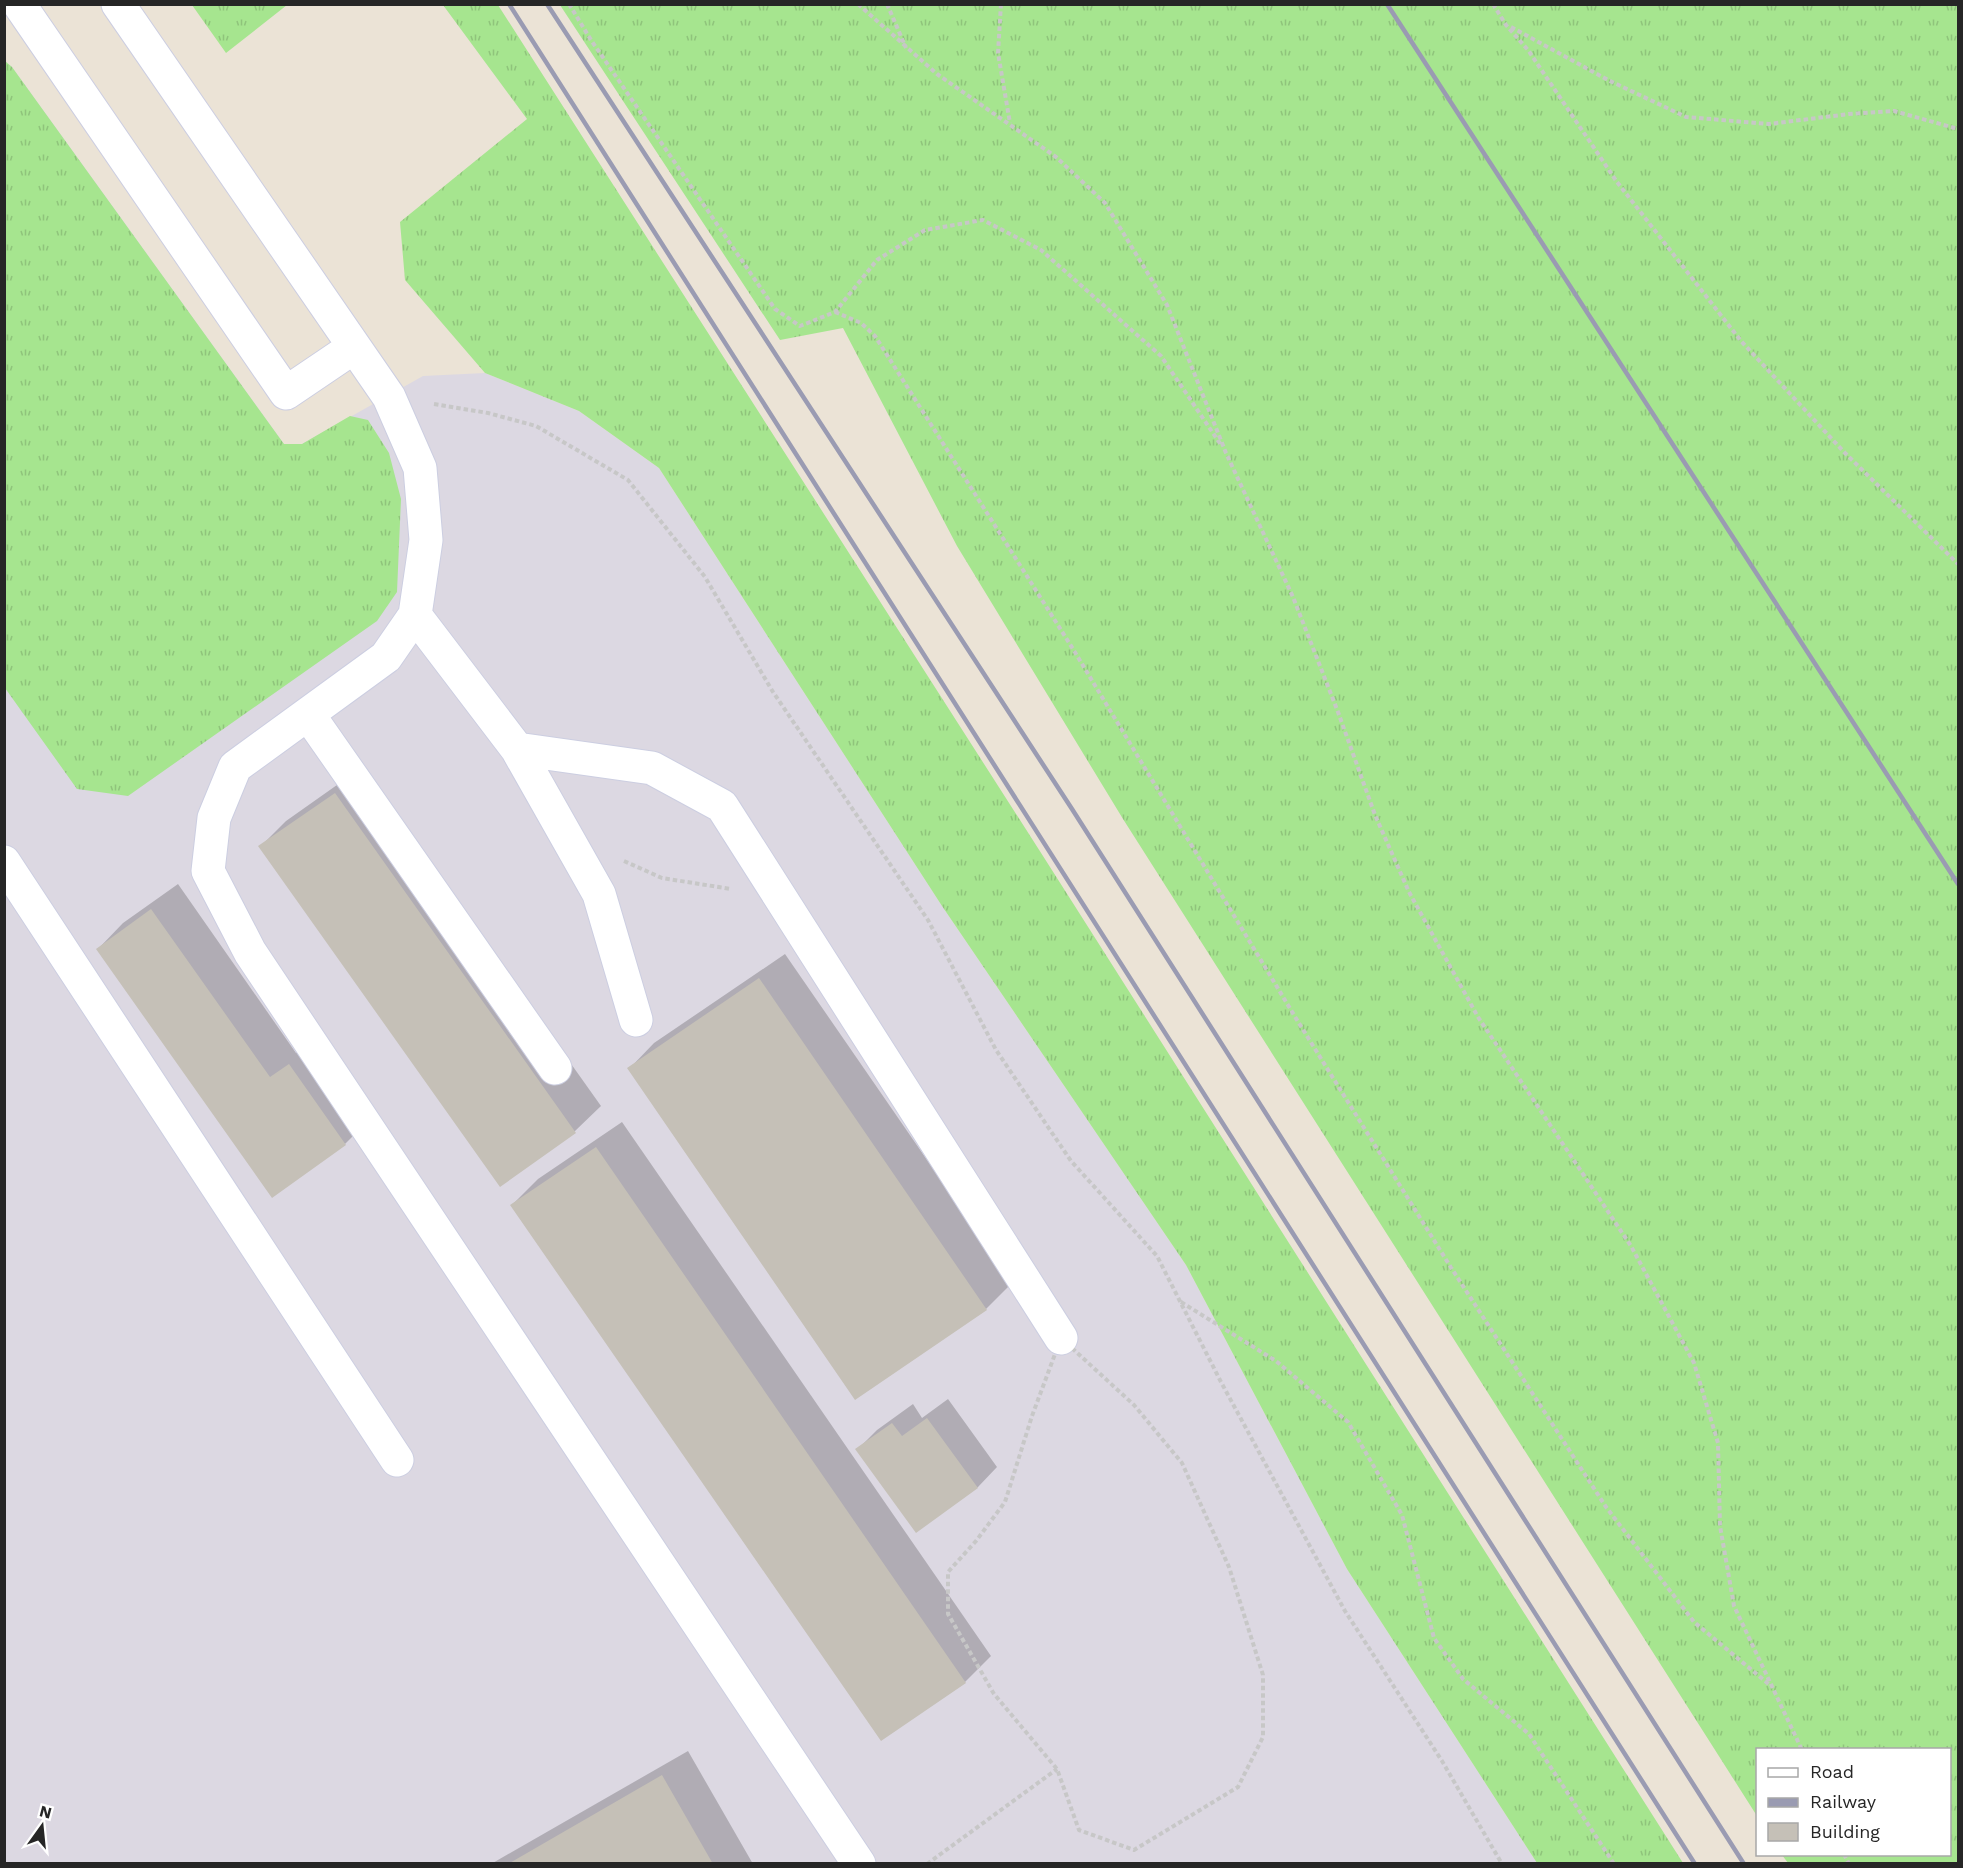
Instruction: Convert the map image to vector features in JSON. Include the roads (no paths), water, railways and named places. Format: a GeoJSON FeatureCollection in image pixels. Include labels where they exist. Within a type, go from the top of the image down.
{"type":"FeatureCollection","features":[{"type":"Feature","properties":{"kind":"street"},"geometry":{"type":"LineString","coordinates":[[19,4],[286,393],[354,347]]}},
{"type":"Feature","properties":{"kind":"street"},"geometry":{"type":"LineString","coordinates":[[118,4],[389,397],[420,468],[426,540],[415,615],[386,657],[235,767],[214,818],[208,871],[250,952],[859,1863]]}},
{"type":"Feature","properties":{"kind":"street"},"geometry":{"type":"LineString","coordinates":[[415,615],[517,749],[599,894],[636,1020]]}},
{"type":"Feature","properties":{"kind":"street"},"geometry":{"type":"LineString","coordinates":[[308,714],[555,1068]]}},
{"type":"Feature","properties":{"kind":"street"},"geometry":{"type":"LineString","coordinates":[[517,749],[652,768],[722,806],[1061,1338]]}},
{"type":"Feature","properties":{"kind":"street"},"geometry":{"type":"LineString","coordinates":[[4,862],[397,1460]]}},
{"type":"Feature","properties":{"kind":"railway"},"geometry":{"type":"LineString","coordinates":[[509,4],[1695,1864]]}},
{"type":"Feature","properties":{"kind":"railway"},"geometry":{"type":"LineString","coordinates":[[547,4],[1072,809],[1744,1864]]}},
{"type":"Feature","properties":{"kind":"railway"},"geometry":{"type":"LineString","coordinates":[[1387,4],[1958,884]]}}]}
